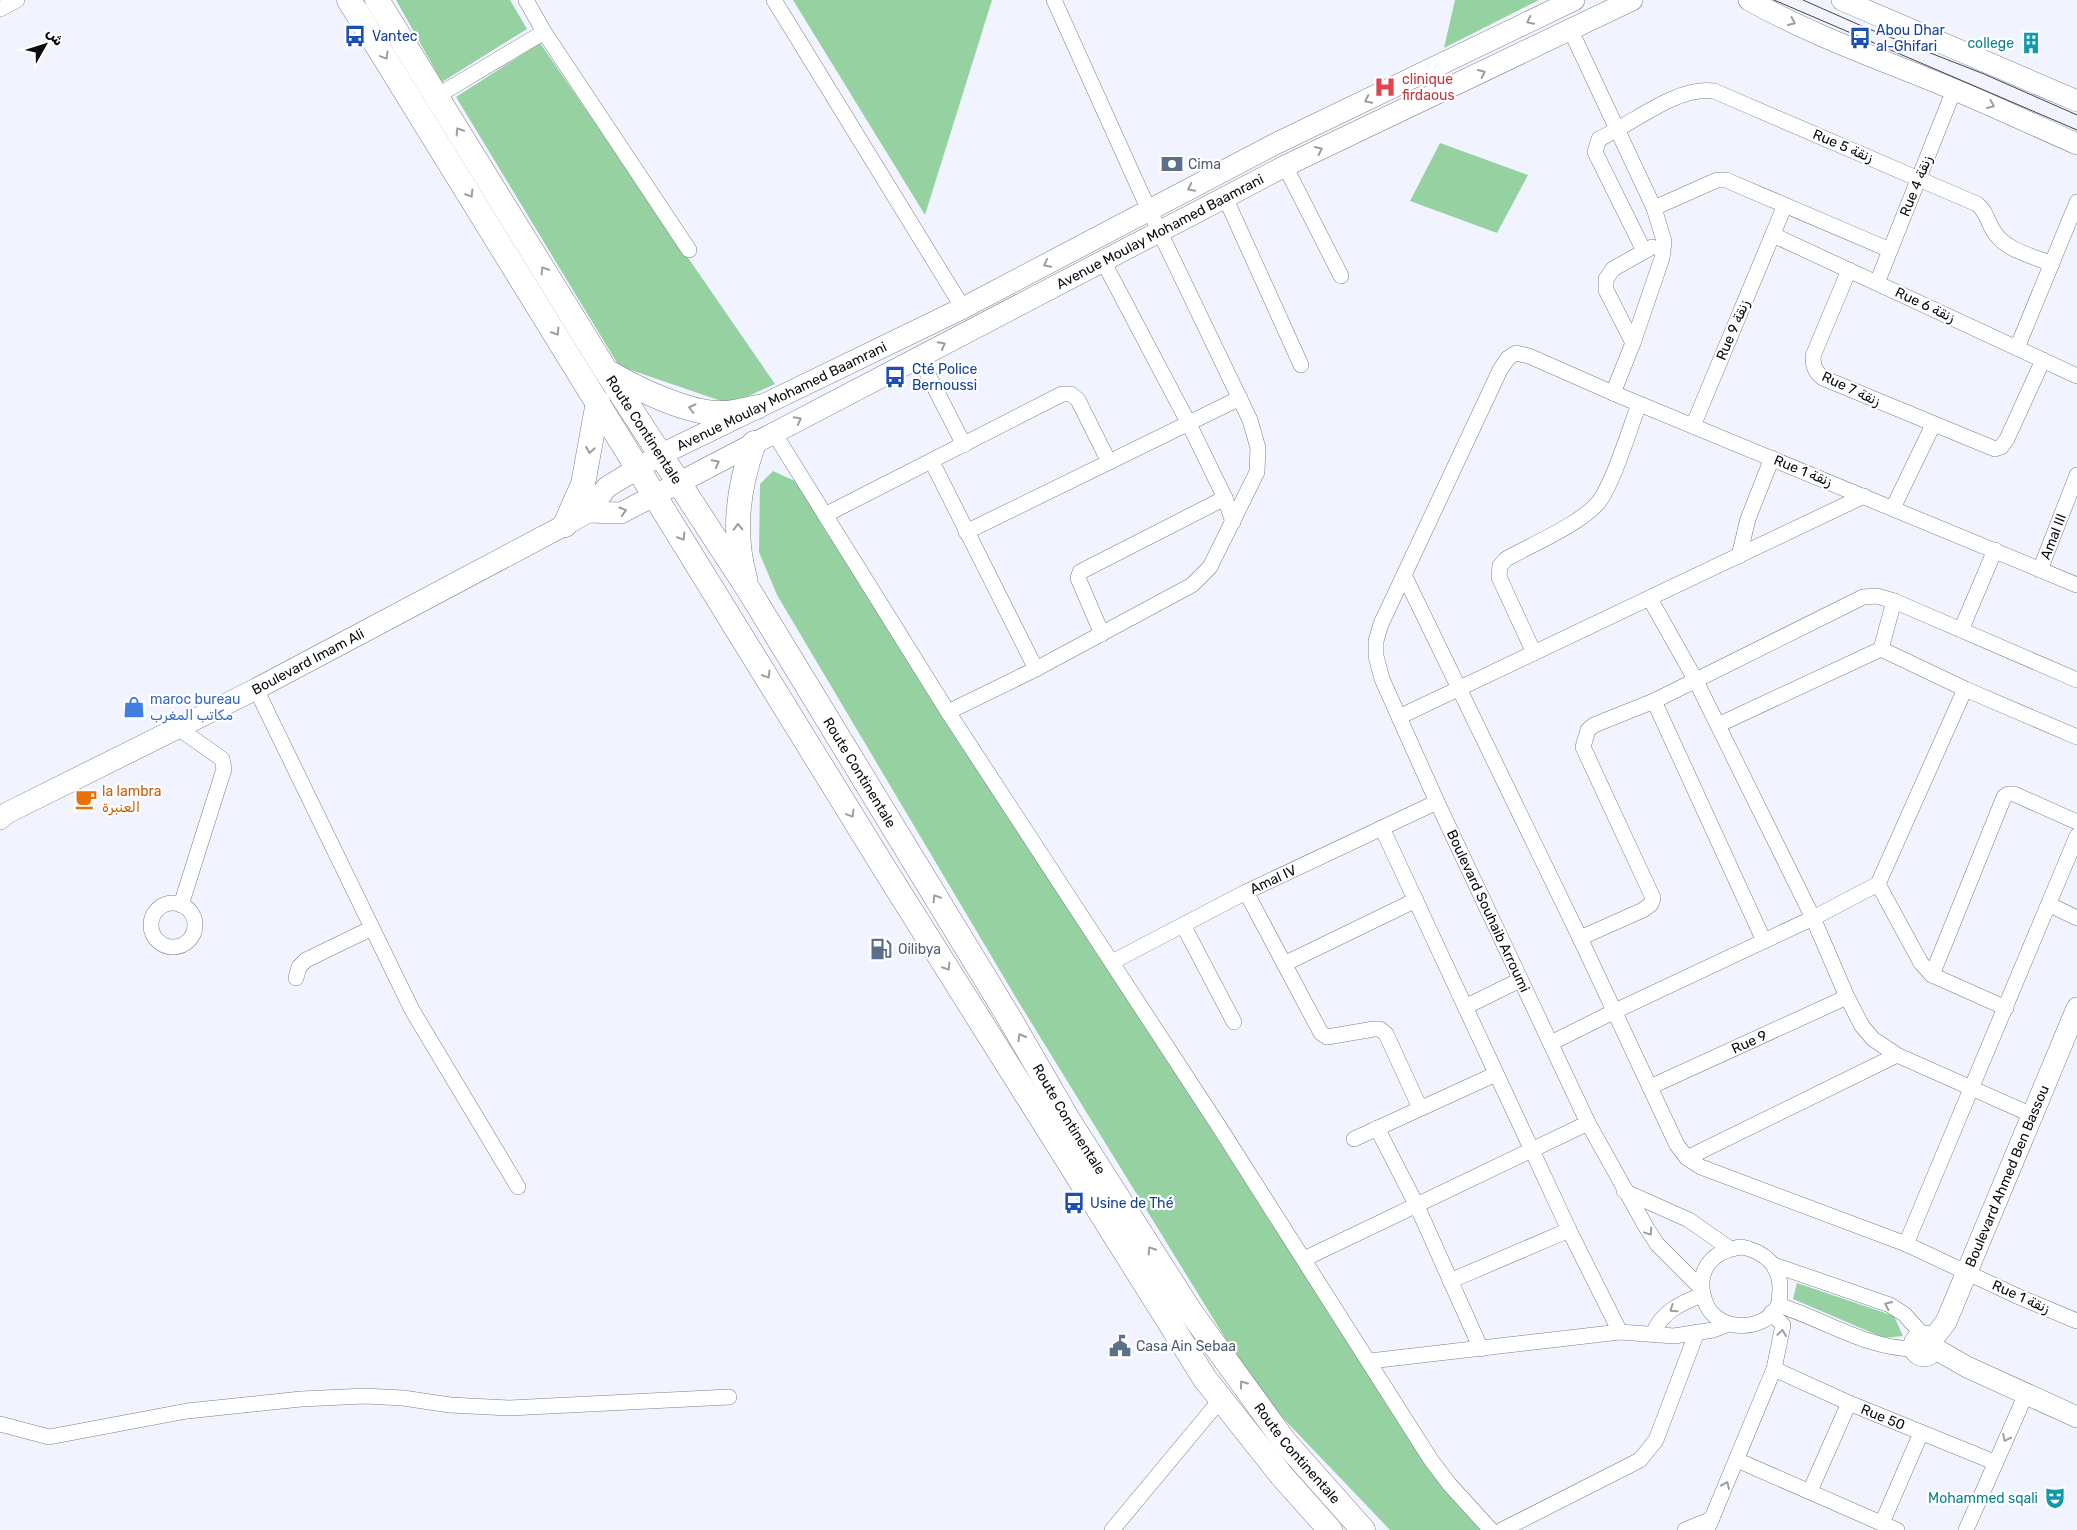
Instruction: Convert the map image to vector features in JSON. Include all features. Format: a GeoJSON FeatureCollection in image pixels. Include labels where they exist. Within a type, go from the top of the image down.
{"type":"FeatureCollection","features":[{"type":"Feature","properties":{"kind":"main road","name":"Route Continentale"},"geometry":{"type":"LineString","coordinates":[[349,0],[1080,1182],[1205,1379],[1282,1476],[1330,1530]]}},
{"type":"Feature","properties":{"kind":"main road","name":"Route Continentale"},"geometry":{"type":"LineString","coordinates":[[377,0],[606,371],[750,592],[1007,1014],[1069,1121],[1190,1311],[1286,1442],[1363,1530]]}},
{"type":"Feature","properties":{"kind":"main road"},"geometry":{"type":"LineString","coordinates":[[606,371],[646,392],[690,407],[722,414],[757,407]]}},
{"type":"Feature","properties":{"kind":"main road"},"geometry":{"type":"LineString","coordinates":[[566,525],[583,484],[598,402]]}},
{"type":"Feature","properties":{"kind":"main road"},"geometry":{"type":"LineString","coordinates":[[750,592],[739,549],[738,528],[742,484],[764,438]]}},
{"type":"Feature","properties":{"kind":"street"},"geometry":{"type":"LineString","coordinates":[[0,8],[17,0]]}},
{"type":"Feature","properties":{"kind":"street"},"geometry":{"type":"LineString","coordinates":[[526,0],[544,32],[689,250]]}},
{"type":"Feature","properties":{"kind":"street"},"geometry":{"type":"LineString","coordinates":[[774,0],[963,308]]}},
{"type":"Feature","properties":{"kind":"street"},"geometry":{"type":"LineString","coordinates":[[948,712],[1036,669],[1192,586],[1210,566],[1253,482],[1258,462],[1255,434],[1240,398],[1149,210],[1054,0]]}},
{"type":"Feature","properties":{"kind":"street","name":"Avenue Moulay Mohamed Baamrani"},"geometry":{"type":"LineString","coordinates":[[588,512],[607,487],[660,455],[963,308],[1275,144],[1574,0]]}},
{"type":"Feature","properties":{"kind":"street","name":"Avenue Moulay Mohamed Baamrani"},"geometry":{"type":"LineString","coordinates":[[588,512],[621,514],[1285,166],[1571,31],[1632,0]]}},
{"type":"Feature","properties":{"kind":"street"},"geometry":{"type":"LineString","coordinates":[[1749,0],[1776,15],[1852,49],[1954,90],[2077,144]]}},
{"type":"Feature","properties":{"kind":"street"},"geometry":{"type":"LineString","coordinates":[[1851,2],[2077,101]]}},
{"type":"Feature","properties":{"kind":"street"},"geometry":{"type":"LineString","coordinates":[[1571,31],[1654,208],[1664,241],[1662,258],[1634,343],[1613,393]]}},
{"type":"Feature","properties":{"kind":"street"},"geometry":{"type":"LineString","coordinates":[[437,96],[544,32]]}},
{"type":"Feature","properties":{"kind":"street","name":"Rue 5 زنقة"},"geometry":{"type":"LineString","coordinates":[[1644,252],[1596,152],[1599,139],[1682,94],[1700,89],[1714,91],[1977,204],[1982,208],[1997,237],[2006,244],[2052,264]]}},
{"type":"Feature","properties":{"kind":"street","name":"Rue 4 زنقة"},"geometry":{"type":"LineString","coordinates":[[1877,283],[1954,90]]}},
{"type":"Feature","properties":{"kind":"street"},"geometry":{"type":"LineString","coordinates":[[1285,166],[1341,276]]}},
{"type":"Feature","properties":{"kind":"street"},"geometry":{"type":"LineString","coordinates":[[1654,208],[1717,180],[1726,180],[1890,250]]}},
{"type":"Feature","properties":{"kind":"street"},"geometry":{"type":"LineString","coordinates":[[1225,197],[1301,365]]}},
{"type":"Feature","properties":{"kind":"street"},"geometry":{"type":"LineString","coordinates":[[2017,348],[2077,202]]}},
{"type":"Feature","properties":{"kind":"street","name":"Rue 9 زنقة"},"geometry":{"type":"LineString","coordinates":[[1693,426],[1786,205]]}},
{"type":"Feature","properties":{"kind":"street","name":"Rue 6 زنقة"},"geometry":{"type":"LineString","coordinates":[[1773,235],[2077,376]]}},
{"type":"Feature","properties":{"kind":"street"},"geometry":{"type":"LineString","coordinates":[[1634,343],[1606,290],[1606,279],[1613,269],[1664,241]]}},
{"type":"Feature","properties":{"kind":"street"},"geometry":{"type":"LineString","coordinates":[[1103,261],[1189,424],[1225,498],[1233,522]]}},
{"type":"Feature","properties":{"kind":"street","name":"Rue 7 زنقة"},"geometry":{"type":"LineString","coordinates":[[1849,270],[1813,356],[1813,365],[1817,374],[1824,378],[1933,425],[1995,449],[2001,447],[2007,439],[2043,360]]}},
{"type":"Feature","properties":{"kind":"street","name":"Boulevard Souhaib Arroumi"},"geometry":{"type":"LineString","coordinates":[[1529,356],[1516,353],[1508,358],[1500,370],[1405,577],[1381,624],[1376,641],[1376,656],[1382,679],[1437,802],[1588,1123],[1624,1190],[1657,1244],[1702,1292]]}},
{"type":"Feature","properties":{"kind":"street","name":"Rue 1 زنقة"},"geometry":{"type":"LineString","coordinates":[[1529,356],[1639,404],[2077,585]]}},
{"type":"Feature","properties":{"kind":"street"},"geometry":{"type":"LineString","coordinates":[[920,357],[964,445]]}},
{"type":"Feature","properties":{"kind":"street"},"geometry":{"type":"LineString","coordinates":[[825,515],[1062,394],[1071,394],[1078,400],[1110,462]]}},
{"type":"Feature","properties":{"kind":"street"},"geometry":{"type":"LineString","coordinates":[[966,532],[1240,398]]}},
{"type":"Feature","properties":{"kind":"street"},"geometry":{"type":"LineString","coordinates":[[1534,653],[1499,577],[1500,566],[1506,559],[1584,515],[1598,502],[1607,486],[1639,404]]}},
{"type":"Feature","properties":{"kind":"street"},"geometry":{"type":"LineString","coordinates":[[1893,508],[1933,425]]}},
{"type":"Feature","properties":{"kind":"street"},"geometry":{"type":"LineString","coordinates":[[764,438],[825,515],[948,712],[1112,962],[1432,1460],[1450,1485],[1491,1530]]}},
{"type":"Feature","properties":{"kind":"street"},"geometry":{"type":"LineString","coordinates":[[1739,556],[1748,519],[1772,458]]}},
{"type":"Feature","properties":{"kind":"street"},"geometry":{"type":"LineString","coordinates":[[932,462],[1036,669]]}},
{"type":"Feature","properties":{"kind":"street","name":"Amal III"},"geometry":{"type":"LineString","coordinates":[[2040,570],[2077,475]]}},
{"type":"Feature","properties":{"kind":"street"},"geometry":{"type":"LineString","coordinates":[[1399,717],[1864,496]]}},
{"type":"Feature","properties":{"kind":"street"},"geometry":{"type":"LineString","coordinates":[[1102,634],[1078,578],[1080,572],[1225,498]]}},
{"type":"Feature","properties":{"kind":"street","name":"Boulevard Imam Ali"},"geometry":{"type":"LineString","coordinates":[[0,819],[7,813],[256,689],[588,512]]}},
{"type":"Feature","properties":{"kind":"street"},"geometry":{"type":"LineString","coordinates":[[1961,630],[1995,550]]}},
{"type":"Feature","properties":{"kind":"street"},"geometry":{"type":"LineString","coordinates":[[1405,577],[1580,938],[1677,1145],[1687,1158],[1897,1055]]}},
{"type":"Feature","properties":{"kind":"street"},"geometry":{"type":"LineString","coordinates":[[1580,938],[1651,904],[1652,898],[1583,747],[1588,730],[1594,725],[1654,701],[1863,597],[1877,596],[1894,601],[2077,680]]}},
{"type":"Feature","properties":{"kind":"street"},"geometry":{"type":"LineString","coordinates":[[1650,599],[1695,679],[1718,725],[1813,918],[1847,998],[1862,1026],[1873,1039],[1897,1055],[2032,1115]]}},
{"type":"Feature","properties":{"kind":"street"},"geometry":{"type":"LineString","coordinates":[[1718,725],[1881,649],[1894,601]]}},
{"type":"Feature","properties":{"kind":"street"},"geometry":{"type":"LineString","coordinates":[[1881,649],[1965,689],[2077,737]]}},
{"type":"Feature","properties":{"kind":"street"},"geometry":{"type":"LineString","coordinates":[[256,689],[412,1010],[518,1187]]}},
{"type":"Feature","properties":{"kind":"street"},"geometry":{"type":"LineString","coordinates":[[1551,1043],[1813,918],[1878,884],[1965,689]]}},
{"type":"Feature","properties":{"kind":"street"},"geometry":{"type":"LineString","coordinates":[[1654,701],[1764,941]]}},
{"type":"Feature","properties":{"kind":"street"},"geometry":{"type":"LineString","coordinates":[[178,728],[222,759],[224,769],[181,904]]}},
{"type":"Feature","properties":{"kind":"street"},"geometry":{"type":"LineString","coordinates":[[1932,975],[2004,797],[2008,794],[2014,794],[2077,822]]}},
{"type":"Feature","properties":{"kind":"street","name":"Amal IV"},"geometry":{"type":"LineString","coordinates":[[1112,962],[1246,892],[1437,802]]}},
{"type":"Feature","properties":{"kind":"street"},"geometry":{"type":"LineString","coordinates":[[1382,828],[1569,1230],[1620,1332]]}},
{"type":"Feature","properties":{"kind":"street"},"geometry":{"type":"LineString","coordinates":[[1906,1244],[2050,905],[2077,836]]}},
{"type":"Feature","properties":{"kind":"street"},"geometry":{"type":"LineString","coordinates":[[1878,884],[1921,963],[1932,975],[2006,1008]]}},
{"type":"Feature","properties":{"kind":"street"},"geometry":{"type":"LineString","coordinates":[[1246,892],[1317,1027],[1327,1038],[1380,1029],[1386,1034],[1420,1108]]}},
{"type":"Feature","properties":{"kind":"street"},"geometry":{"type":"LineString","coordinates":[[1284,964],[1416,900]]}},
{"type":"Feature","properties":{"kind":"street"},"geometry":{"type":"LineString","coordinates":[[2050,905],[2077,918]]}},
{"type":"Feature","properties":{"kind":"street"},"geometry":{"type":"LineString","coordinates":[[1183,925],[1234,1022]]}},
{"type":"Feature","properties":{"kind":"street"},"geometry":{"type":"LineString","coordinates":[[296,978],[299,967],[306,960],[372,928]]}},
{"type":"Feature","properties":{"kind":"street"},"geometry":{"type":"LineString","coordinates":[[1465,1007],[1520,980]]}},
{"type":"Feature","properties":{"kind":"street","name":"Rue 9"},"geometry":{"type":"LineString","coordinates":[[1650,1087],[1847,998]]}},
{"type":"Feature","properties":{"kind":"street","name":"Boulevard Ahmed Ben Bassou"},"geometry":{"type":"LineString","coordinates":[[1926,1343],[1946,1322],[2032,1115],[2075,1020]]}},
{"type":"Feature","properties":{"kind":"street"},"geometry":{"type":"LineString","coordinates":[[1354,1140],[1496,1074]]}},
{"type":"Feature","properties":{"kind":"street"},"geometry":{"type":"LineString","coordinates":[[1304,1259],[1588,1123]]}},
{"type":"Feature","properties":{"kind":"street"},"geometry":{"type":"LineString","coordinates":[[1377,1128],[1417,1206],[1481,1349]]}},
{"type":"Feature","properties":{"kind":"street","name":"Rue 1 زنقة"},"geometry":{"type":"LineString","coordinates":[[1687,1158],[1701,1167],[1906,1244],[1966,1272],[2076,1317]]}},
{"type":"Feature","properties":{"kind":"street"},"geometry":{"type":"LineString","coordinates":[[1624,1190],[1689,1220],[1729,1248]]}},
{"type":"Feature","properties":{"kind":"street"},"geometry":{"type":"LineString","coordinates":[[1450,1281],[1569,1230]]}},
{"type":"Feature","properties":{"kind":"street"},"geometry":{"type":"LineString","coordinates":[[1684,1530],[1709,1524],[1774,1368],[1784,1325],[1775,1309],[1779,1277],[1774,1266],[1766,1256],[1755,1250],[1742,1247],[1729,1248],[1717,1254],[1708,1263],[1703,1275],[1702,1292],[1710,1310],[1718,1318],[1729,1324]]}},
{"type":"Feature","properties":{"kind":"street"},"geometry":{"type":"LineString","coordinates":[[1774,1266],[1890,1305],[1904,1314],[1926,1343],[1967,1367],[2077,1417]]}},
{"type":"Feature","properties":{"kind":"street"},"geometry":{"type":"LineString","coordinates":[[1652,1334],[1657,1322],[1669,1311],[1702,1292]]}},
{"type":"Feature","properties":{"kind":"street"},"geometry":{"type":"LineString","coordinates":[[1370,1361],[1620,1332],[1674,1336],[1713,1330],[1729,1324],[1751,1324],[1775,1309],[1808,1314],[1869,1341],[1897,1349],[1926,1343]]}},
{"type":"Feature","properties":{"kind":"street"},"geometry":{"type":"LineString","coordinates":[[1502,1530],[1640,1460],[1656,1440],[1697,1332]]}},
{"type":"Feature","properties":{"kind":"street","name":"Rue 50"},"geometry":{"type":"LineString","coordinates":[[1774,1368],[1849,1403],[1994,1462]]}},
{"type":"Feature","properties":{"kind":"street"},"geometry":{"type":"LineString","coordinates":[[1966,1530],[1994,1462],[2026,1394]]}},
{"type":"Feature","properties":{"kind":"street"},"geometry":{"type":"LineString","coordinates":[[0,1424],[49,1437],[187,1411],[301,1399],[366,1396],[404,1398],[450,1405],[509,1408],[728,1398]]}},
{"type":"Feature","properties":{"kind":"street"},"geometry":{"type":"LineString","coordinates":[[1112,1530],[1221,1399]]}},
{"type":"Feature","properties":{"kind":"street"},"geometry":{"type":"LineString","coordinates":[[1810,1491],[1849,1403]]}},
{"type":"Feature","properties":{"kind":"street"},"geometry":{"type":"LineString","coordinates":[[1882,1524],[1921,1433]]}},
{"type":"Feature","properties":{"kind":"street"},"geometry":{"type":"LineString","coordinates":[[1737,1460],[1897,1530]]}},
{"type":"Feature","properties":{"kind":"green space"},"geometry":{"type":"Polygon","coordinates":[[[396,0],[510,0],[527,29],[442,82],[396,0]]]}},
{"type":"Feature","properties":{"kind":"green space"},"geometry":{"type":"Polygon","coordinates":[[[793,0],[992,0],[925,215],[793,0]]]}},
{"type":"Feature","properties":{"kind":"green space"},"geometry":{"type":"Polygon","coordinates":[[[1455,0],[1539,0],[1444,48],[1455,0]]]}},
{"type":"Feature","properties":{"kind":"green space"},"geometry":{"type":"Polygon","coordinates":[[[540,43],[775,384],[730,404],[619,366],[456,97],[540,43]]]}},
{"type":"Feature","properties":{"kind":"green space"},"geometry":{"type":"Polygon","coordinates":[[[1440,143],[1528,175],[1497,233],[1410,201],[1440,143]]]}},
{"type":"Feature","properties":{"kind":"green space"},"geometry":{"type":"Polygon","coordinates":[[[773,471],[797,482],[823,527],[1365,1368],[1485,1530],[1390,1530],[1259,1393],[1018,1001],[777,595],[759,552],[760,484],[773,471]]]}},
{"type":"Feature","properties":{"kind":"green space"},"geometry":{"type":"Polygon","coordinates":[[[1797,1283],[1894,1316],[1903,1336],[1884,1338],[1793,1299],[1797,1283]]]}},
{"type":"Feature","properties":{"kind":"tram line"},"geometry":{"type":"LineString","coordinates":[[1774,0],[2077,130]]}},
{"type":"Feature","properties":{"kind":"tram line"},"geometry":{"type":"LineString","coordinates":[[1803,0],[1864,27],[1984,74],[2077,115]]}},
{"type":"Feature","properties":{"kind":"place","name":"Vantec"},"geometry":{"type":"Point","coordinates":[355,36]}},
{"type":"Feature","properties":{"kind":"place","name":"Abou Dhar al-Ghifari"},"geometry":{"type":"Point","coordinates":[1860,38]}},
{"type":"Feature","properties":{"kind":"place","name":"college"},"geometry":{"type":"Point","coordinates":[2031,43]}},
{"type":"Feature","properties":{"kind":"place","name":"clinique firdaous"},"geometry":{"type":"Point","coordinates":[1385,87]}},
{"type":"Feature","properties":{"kind":"place","name":"Cima"},"geometry":{"type":"Point","coordinates":[1172,164]}},
{"type":"Feature","properties":{"kind":"place","name":"Cté Police Bernoussi"},"geometry":{"type":"Point","coordinates":[895,377]}},
{"type":"Feature","properties":{"kind":"place","name":"maroc bureau مكاتب المغرب"},"geometry":{"type":"Point","coordinates":[134,707]}},
{"type":"Feature","properties":{"kind":"place","name":"la lambra العنبرة"},"geometry":{"type":"Point","coordinates":[86,799]}},
{"type":"Feature","properties":{"kind":"place","name":"Oilibya"},"geometry":{"type":"Point","coordinates":[881,949]}},
{"type":"Feature","properties":{"kind":"place","name":"Usine de Thé"},"geometry":{"type":"Point","coordinates":[1074,1203]}},
{"type":"Feature","properties":{"kind":"place","name":"Casa Ain Sebaa"},"geometry":{"type":"Point","coordinates":[1120,1346]}},
{"type":"Feature","properties":{"kind":"place","name":"Mohammed sqali"},"geometry":{"type":"Point","coordinates":[2055,1498]}}]}
